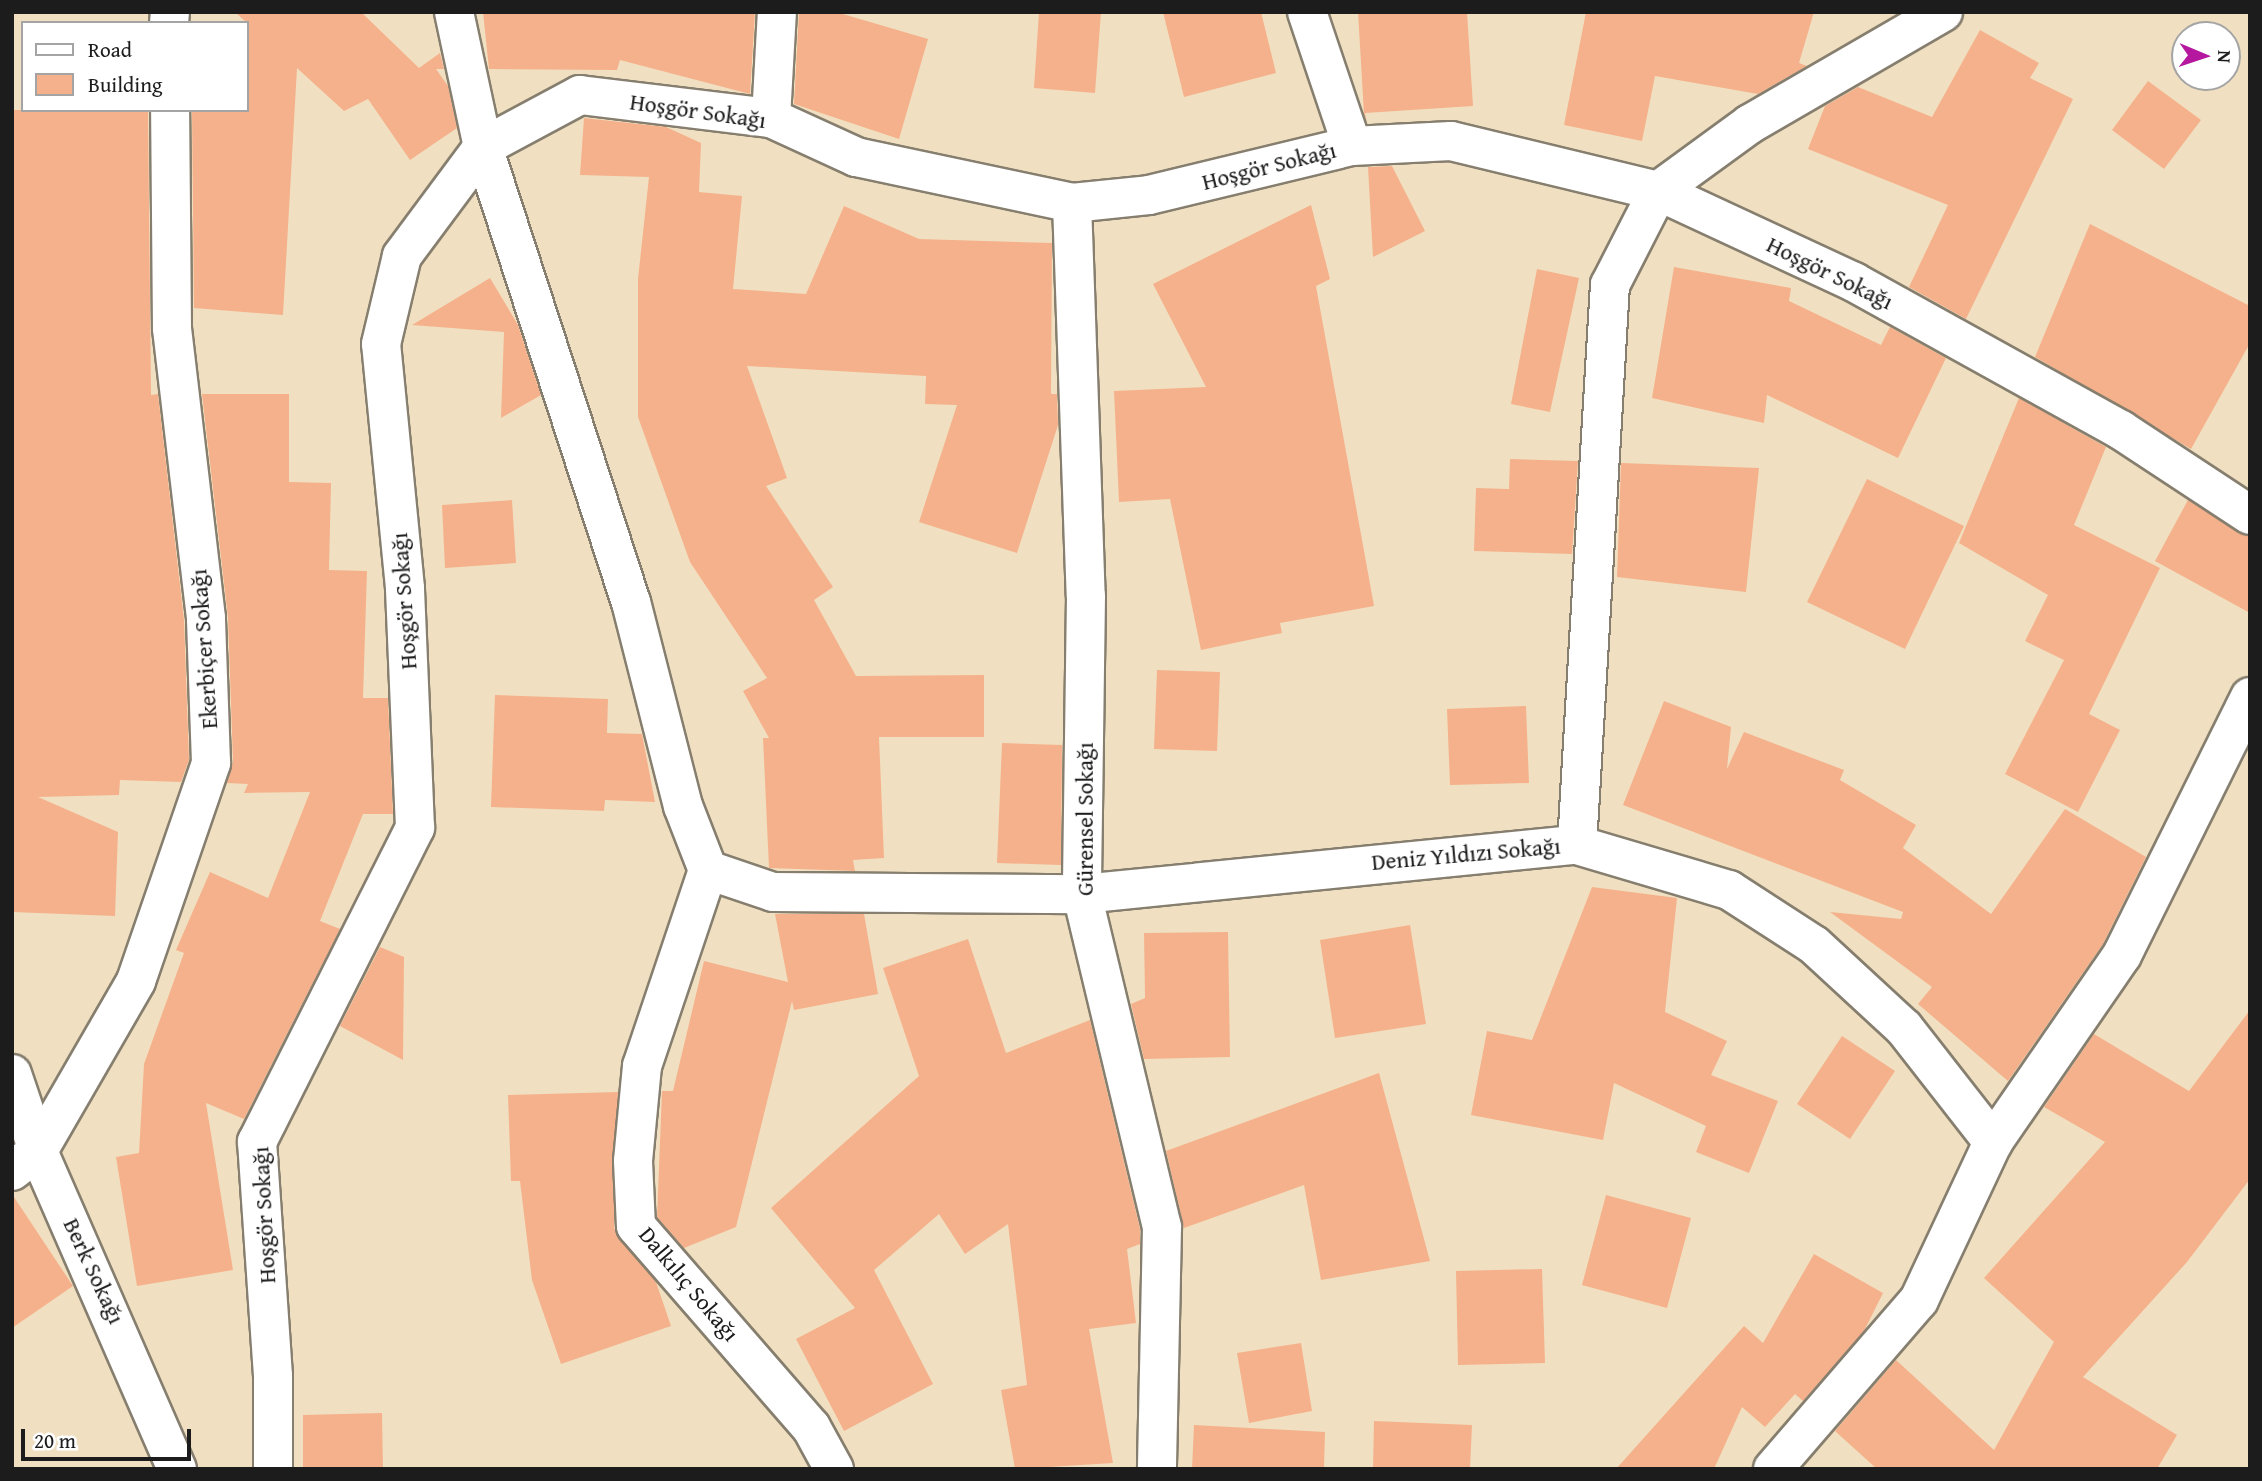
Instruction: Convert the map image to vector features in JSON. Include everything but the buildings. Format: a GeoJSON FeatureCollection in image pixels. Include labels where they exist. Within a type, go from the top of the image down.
{"type":"FeatureCollection","features":[{"type":"Feature","properties":{"kind":"street"},"geometry":{"type":"LineString","coordinates":[[454,12],[483,146],[631,602],[683,806],[708,870]]}},
{"type":"Feature","properties":{"kind":"street"},"geometry":{"type":"LineString","coordinates":[[771,118],[777,12]]}},
{"type":"Feature","properties":{"kind":"street"},"geometry":{"type":"LineString","coordinates":[[1307,12],[1352,146]]}},
{"type":"Feature","properties":{"kind":"street"},"geometry":{"type":"LineString","coordinates":[[1577,845],[1610,285],[1658,191],[1750,124],[1943,12]]}},
{"type":"Feature","properties":{"kind":"street","name":"Hoşgör Sokağı"},"geometry":{"type":"LineString","coordinates":[[273,1469],[273,1376],[257,1142],[415,828],[405,588],[381,344],[402,256],[483,146],[580,95],[771,118],[856,158],[1072,203],[1149,195],[1352,146],[1451,141],[1658,191],[1854,282],[2121,430],[2250,515]]}},
{"type":"Feature","properties":{"kind":"street","name":"Ekerbiçer Sokağı"},"geometry":{"type":"LineString","coordinates":[[25,1161],[136,981],[211,763],[206,618],[172,328],[170,112]]}},
{"type":"Feature","properties":{"kind":"street","name":"Gürensel Sokağı"},"geometry":{"type":"LineString","coordinates":[[1072,203],[1086,596],[1082,894],[1162,1227],[1157,1469]]}},
{"type":"Feature","properties":{"kind":"street"},"geometry":{"type":"LineString","coordinates":[[1773,1469],[1919,1300],[1993,1142],[2122,955],[2250,697]]}},
{"type":"Feature","properties":{"kind":"street","name":"Deniz Yıldızı Sokağı"},"geometry":{"type":"LineString","coordinates":[[708,870],[773,892],[1082,894],[1577,845],[1729,890],[1814,945],[1905,1027],[1993,1142]]}},
{"type":"Feature","properties":{"kind":"street","name":"Dalkılıç Sokağı"},"geometry":{"type":"LineString","coordinates":[[708,870],[642,1066],[633,1161],[636,1226],[811,1427],[834,1469]]}},
{"type":"Feature","properties":{"kind":"street","name":"Berk Sokağı"},"geometry":{"type":"LineString","coordinates":[[12,1074],[25,1161],[177,1469]]}}]}
